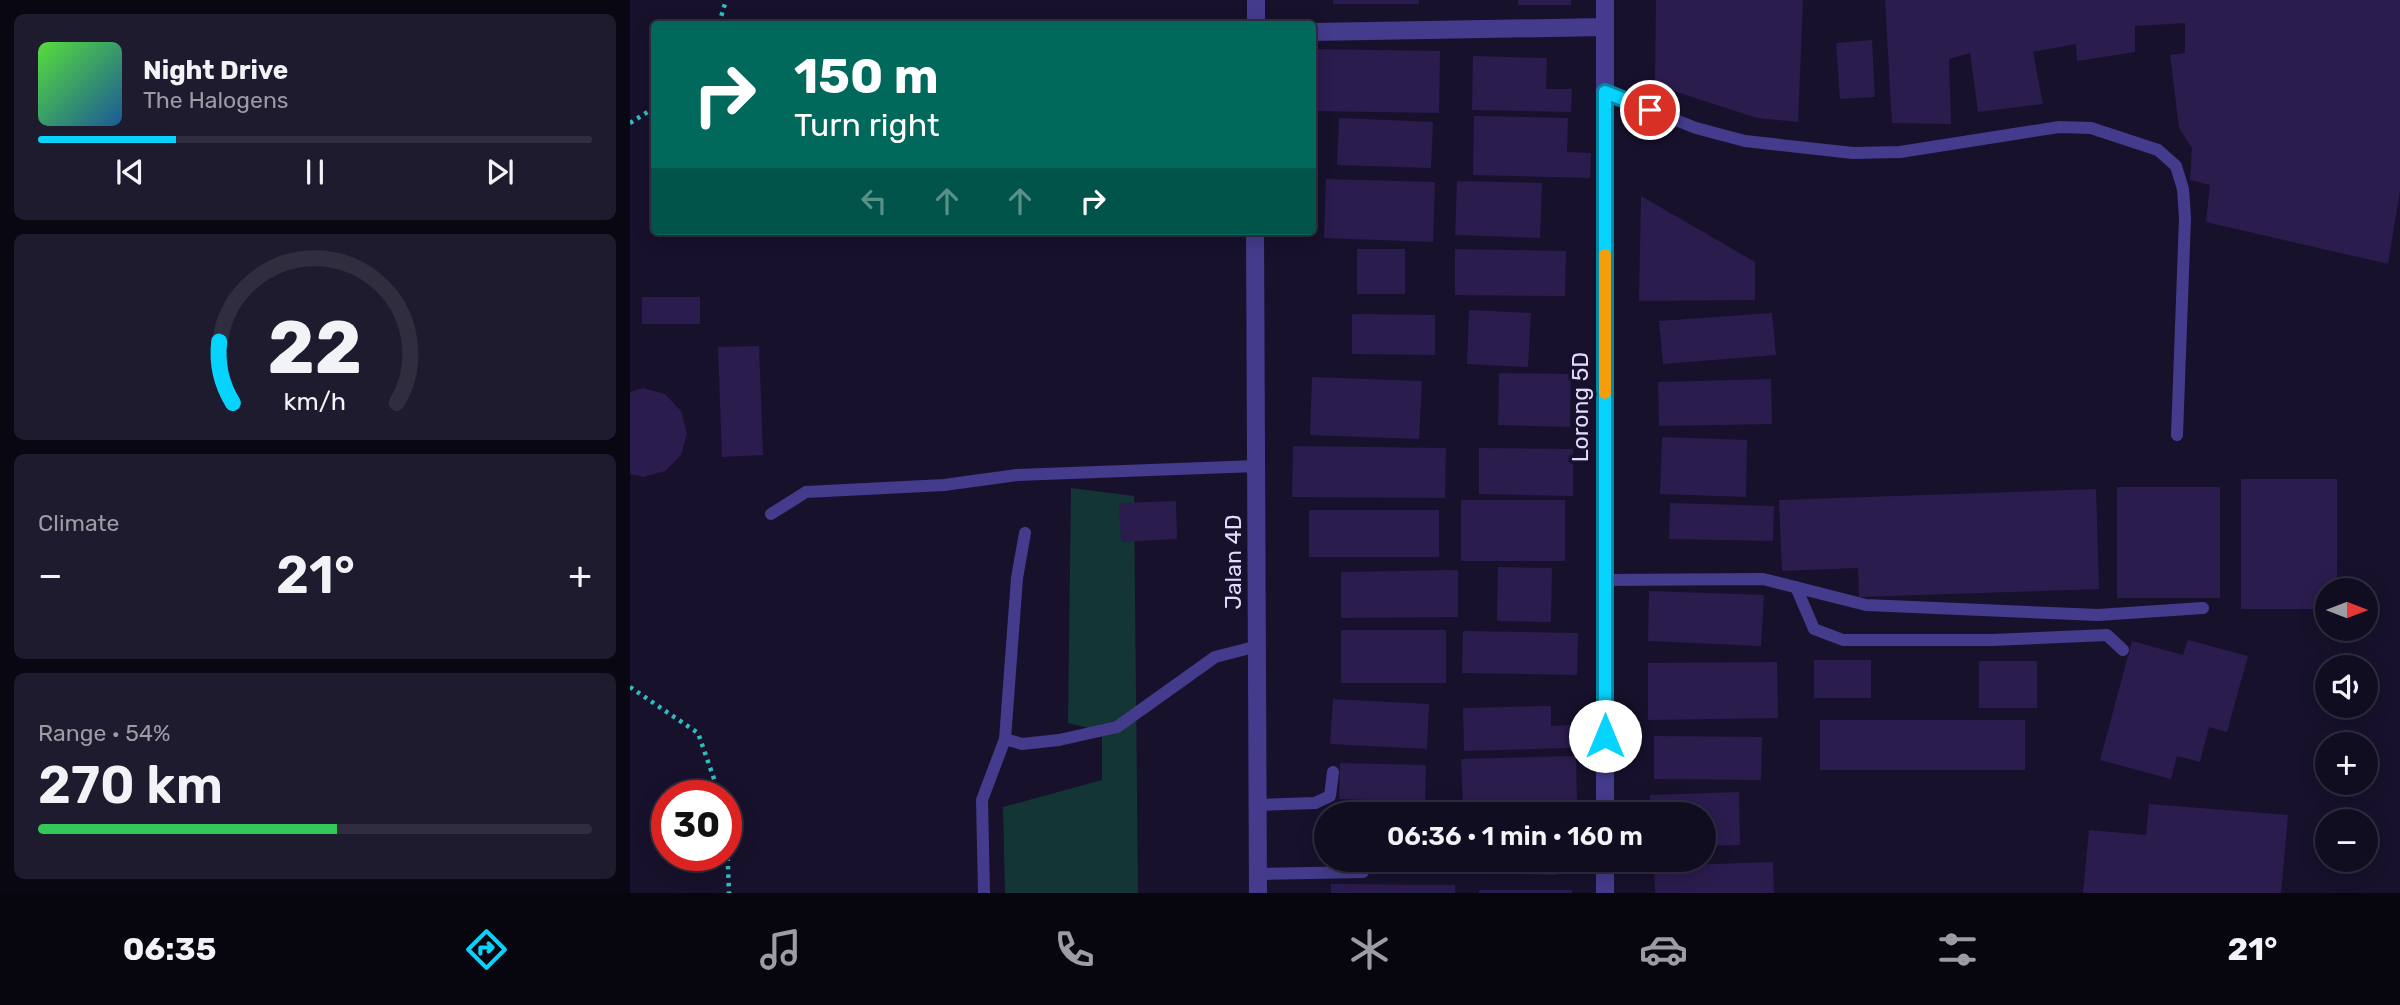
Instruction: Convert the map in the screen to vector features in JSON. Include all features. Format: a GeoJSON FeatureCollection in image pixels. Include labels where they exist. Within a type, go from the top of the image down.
{"type":"FeatureCollection","features":[{"type":"Feature","properties":{"kind":"street"},"geometry":{"type":"LineString","coordinates":[[1256,0],[1256,21]]}},
{"type":"Feature","properties":{"kind":"street","name":"Lorong 5D"},"geometry":{"type":"LineString","coordinates":[[1605,0],[1605,802]]}},
{"type":"Feature","properties":{"kind":"street"},"geometry":{"type":"LineString","coordinates":[[1316,32],[1605,27]]}},
{"type":"Feature","properties":{"kind":"street","name":"Jalan 4D"},"geometry":{"type":"LineString","coordinates":[[1255,235],[1258,893]]}},
{"type":"Feature","properties":{"kind":"street"},"geometry":{"type":"LineString","coordinates":[[1605,872],[1605,893]]}},
{"type":"Feature","properties":{"kind":"lane"},"geometry":{"type":"LineString","coordinates":[[1605,92],[1696,128],[1745,141],[1853,153],[1900,152],[2059,127],[2091,128],[2158,150],[2176,166],[2184,198],[2177,435]]}},
{"type":"Feature","properties":{"kind":"lane"},"geometry":{"type":"LineString","coordinates":[[771,514],[806,492],[944,485],[1017,475],[1257,466]]}},
{"type":"Feature","properties":{"kind":"lane"},"geometry":{"type":"LineString","coordinates":[[984,893],[982,800],[1005,739],[1017,578],[1025,533]]}},
{"type":"Feature","properties":{"kind":"lane"},"geometry":{"type":"LineString","coordinates":[[1605,580],[1763,579],[1867,605],[2098,615],[2203,608]]}},
{"type":"Feature","properties":{"kind":"lane"},"geometry":{"type":"LineString","coordinates":[[1796,587],[1814,629],[1843,640],[1992,640],[2107,635],[2123,650]]}},
{"type":"Feature","properties":{"kind":"lane"},"geometry":{"type":"LineString","coordinates":[[1005,739],[1022,744],[1059,740],[1117,727],[1215,657],[1258,646]]}},
{"type":"Feature","properties":{"kind":"lane"},"geometry":{"type":"LineString","coordinates":[[1258,805],[1315,803],[1330,796],[1333,772]]}},
{"type":"Feature","properties":{"kind":"lane"},"geometry":{"type":"LineString","coordinates":[[1258,874],[1363,872]]}},
{"type":"Feature","properties":{"kind":"path"},"geometry":{"type":"LineString","coordinates":[[720,21],[726,0]]}},
{"type":"Feature","properties":{"kind":"path"},"geometry":{"type":"LineString","coordinates":[[630,123],[651,110]]}},
{"type":"Feature","properties":{"kind":"path"},"geometry":{"type":"LineString","coordinates":[[630,687],[698,733],[714,780]]}},
{"type":"Feature","properties":{"kind":"path"},"geometry":{"type":"LineString","coordinates":[[728,871],[729,893]]}},
{"type":"Feature","properties":{"kind":"green space"},"geometry":{"type":"Polygon","coordinates":[[[1071,488],[1134,496],[1138,893],[1005,893],[1003,807],[1102,780],[1102,731],[1068,723],[1071,488]]]}},
{"type":"Feature","properties":{"kind":"building"},"geometry":{"type":"Polygon","coordinates":[[[1333,0],[1419,0],[1419,4],[1333,4],[1333,0]]]}},
{"type":"Feature","properties":{"kind":"building"},"geometry":{"type":"Polygon","coordinates":[[[1518,0],[1571,0],[1571,5],[1518,5],[1518,0]]]}},
{"type":"Feature","properties":{"kind":"building"},"geometry":{"type":"Polygon","coordinates":[[[1656,0],[1803,0],[1798,122],[1757,118],[1655,85],[1656,0]]]}},
{"type":"Feature","properties":{"kind":"building"},"geometry":{"type":"Polygon","coordinates":[[[1885,0],[2400,0],[2400,191],[2388,264],[2206,222],[2210,185],[2190,180],[2192,148],[2179,128],[2170,55],[2185,53],[2185,23],[2135,26],[2135,52],[2077,61],[2076,44],[2033,52],[2043,104],[1978,112],[1970,53],[1949,59],[1951,124],[1892,123],[1885,0]]]}},
{"type":"Feature","properties":{"kind":"building"},"geometry":{"type":"Polygon","coordinates":[[[1872,40],[1875,97],[1840,99],[1836,43],[1872,40]]]}},
{"type":"Feature","properties":{"kind":"building"},"geometry":{"type":"Polygon","coordinates":[[[1316,49],[1440,51],[1439,113],[1316,111],[1316,49]]]}},
{"type":"Feature","properties":{"kind":"building"},"geometry":{"type":"Polygon","coordinates":[[[1473,56],[1547,58],[1546,89],[1572,89],[1571,112],[1472,110],[1473,56]]]}},
{"type":"Feature","properties":{"kind":"building"},"geometry":{"type":"Polygon","coordinates":[[[1474,116],[1568,118],[1567,152],[1591,153],[1590,178],[1473,175],[1474,116]]]}},
{"type":"Feature","properties":{"kind":"building"},"geometry":{"type":"Polygon","coordinates":[[[1339,118],[1433,122],[1431,168],[1337,165],[1339,118]]]}},
{"type":"Feature","properties":{"kind":"building"},"geometry":{"type":"Polygon","coordinates":[[[1326,179],[1435,182],[1433,242],[1324,238],[1326,179]]]}},
{"type":"Feature","properties":{"kind":"building"},"geometry":{"type":"Polygon","coordinates":[[[1457,181],[1542,183],[1540,238],[1455,235],[1457,181]]]}},
{"type":"Feature","properties":{"kind":"building"},"geometry":{"type":"Polygon","coordinates":[[[1641,196],[1755,262],[1755,300],[1639,301],[1641,196]]]}},
{"type":"Feature","properties":{"kind":"building"},"geometry":{"type":"Polygon","coordinates":[[[1357,249],[1405,249],[1405,294],[1357,294],[1357,249]]]}},
{"type":"Feature","properties":{"kind":"building"},"geometry":{"type":"Polygon","coordinates":[[[1455,249],[1566,251],[1565,296],[1455,295],[1455,249]]]}},
{"type":"Feature","properties":{"kind":"building"},"geometry":{"type":"Polygon","coordinates":[[[642,297],[700,297],[700,324],[642,324],[642,297]]]}},
{"type":"Feature","properties":{"kind":"building"},"geometry":{"type":"Polygon","coordinates":[[[1469,310],[1531,313],[1528,367],[1467,364],[1469,310]]]}},
{"type":"Feature","properties":{"kind":"building"},"geometry":{"type":"Polygon","coordinates":[[[1772,313],[1776,355],[1663,364],[1659,321],[1772,313]]]}},
{"type":"Feature","properties":{"kind":"building"},"geometry":{"type":"Polygon","coordinates":[[[1352,314],[1435,315],[1435,355],[1352,354],[1352,314]]]}},
{"type":"Feature","properties":{"kind":"building"},"geometry":{"type":"Polygon","coordinates":[[[759,346],[763,455],[722,457],[718,347],[759,346]]]}},
{"type":"Feature","properties":{"kind":"building"},"geometry":{"type":"Polygon","coordinates":[[[1499,373],[1571,374],[1570,427],[1498,425],[1499,373]]]}},
{"type":"Feature","properties":{"kind":"building"},"geometry":{"type":"Polygon","coordinates":[[[1312,377],[1422,381],[1419,439],[1310,435],[1312,377]]]}},
{"type":"Feature","properties":{"kind":"building"},"geometry":{"type":"Polygon","coordinates":[[[1771,379],[1772,424],[1659,426],[1658,382],[1771,379]]]}},
{"type":"Feature","properties":{"kind":"building"},"geometry":{"type":"Polygon","coordinates":[[[643,388],[665,394],[681,411],[687,433],[681,455],[665,471],[643,477],[630,474],[630,392],[643,388]]]}},
{"type":"Feature","properties":{"kind":"building"},"geometry":{"type":"Polygon","coordinates":[[[1662,437],[1747,440],[1746,497],[1660,494],[1662,437]]]}},
{"type":"Feature","properties":{"kind":"building"},"geometry":{"type":"Polygon","coordinates":[[[1293,446],[1446,448],[1445,498],[1292,497],[1293,446]]]}},
{"type":"Feature","properties":{"kind":"building"},"geometry":{"type":"Polygon","coordinates":[[[1479,448],[1573,449],[1573,496],[1479,494],[1479,448]]]}},
{"type":"Feature","properties":{"kind":"building"},"geometry":{"type":"Polygon","coordinates":[[[2241,479],[2337,479],[2337,578],[2315,578],[2315,609],[2241,609],[2241,479]]]}},
{"type":"Feature","properties":{"kind":"building"},"geometry":{"type":"Polygon","coordinates":[[[2117,487],[2220,487],[2220,598],[2117,598],[2117,487]]]}},
{"type":"Feature","properties":{"kind":"building"},"geometry":{"type":"Polygon","coordinates":[[[2096,489],[2099,589],[1859,597],[1858,568],[1782,571],[1779,500],[2096,489]]]}},
{"type":"Feature","properties":{"kind":"building"},"geometry":{"type":"Polygon","coordinates":[[[1461,500],[1565,500],[1565,561],[1461,561],[1461,500]]]}},
{"type":"Feature","properties":{"kind":"building"},"geometry":{"type":"Polygon","coordinates":[[[1176,501],[1177,539],[1121,542],[1119,503],[1176,501]]]}},
{"type":"Feature","properties":{"kind":"building"},"geometry":{"type":"Polygon","coordinates":[[[1670,503],[1774,506],[1773,541],[1669,539],[1670,503]]]}},
{"type":"Feature","properties":{"kind":"building"},"geometry":{"type":"Polygon","coordinates":[[[1309,510],[1439,510],[1439,557],[1309,557],[1309,510]]]}},
{"type":"Feature","properties":{"kind":"building"},"geometry":{"type":"Polygon","coordinates":[[[1498,567],[1552,568],[1551,622],[1497,621],[1498,567]]]}},
{"type":"Feature","properties":{"kind":"building"},"geometry":{"type":"Polygon","coordinates":[[[1458,570],[1458,617],[1341,618],[1341,572],[1458,570]]]}},
{"type":"Feature","properties":{"kind":"building"},"geometry":{"type":"Polygon","coordinates":[[[1649,591],[1764,595],[1761,646],[1648,641],[1649,591]]]}},
{"type":"Feature","properties":{"kind":"building"},"geometry":{"type":"Polygon","coordinates":[[[1341,630],[1446,630],[1446,683],[1341,683],[1341,630]]]}},
{"type":"Feature","properties":{"kind":"building"},"geometry":{"type":"Polygon","coordinates":[[[1463,631],[1578,633],[1577,675],[1462,673],[1463,631]]]}},
{"type":"Feature","properties":{"kind":"building"},"geometry":{"type":"Polygon","coordinates":[[[2188,640],[2248,656],[2227,732],[2209,727],[2200,762],[2177,756],[2171,779],[2100,760],[2132,641],[2183,655],[2188,640]]]}},
{"type":"Feature","properties":{"kind":"building"},"geometry":{"type":"Polygon","coordinates":[[[1814,660],[1871,660],[1871,698],[1814,698],[1814,660]]]}},
{"type":"Feature","properties":{"kind":"building"},"geometry":{"type":"Polygon","coordinates":[[[1979,661],[2037,661],[2037,708],[1979,708],[1979,661]]]}},
{"type":"Feature","properties":{"kind":"building"},"geometry":{"type":"Polygon","coordinates":[[[1777,662],[1778,718],[1648,720],[1648,663],[1777,662]]]}},
{"type":"Feature","properties":{"kind":"building"},"geometry":{"type":"Polygon","coordinates":[[[1333,699],[1429,704],[1427,749],[1330,744],[1333,699]]]}},
{"type":"Feature","properties":{"kind":"building"},"geometry":{"type":"Polygon","coordinates":[[[1551,706],[1551,726],[1570,725],[1571,748],[1464,751],[1463,708],[1551,706]]]}},
{"type":"Feature","properties":{"kind":"building"},"geometry":{"type":"Polygon","coordinates":[[[1820,720],[2025,720],[2025,770],[1820,770],[1820,720]]]}},
{"type":"Feature","properties":{"kind":"building"},"geometry":{"type":"Polygon","coordinates":[[[1654,736],[1762,737],[1761,780],[1654,779],[1654,736]]]}},
{"type":"Feature","properties":{"kind":"building"},"geometry":{"type":"Polygon","coordinates":[[[1576,756],[1577,802],[1463,802],[1461,759],[1576,756]]]}},
{"type":"Feature","properties":{"kind":"building"},"geometry":{"type":"Polygon","coordinates":[[[1340,763],[1426,765],[1425,802],[1339,799],[1340,763]]]}},
{"type":"Feature","properties":{"kind":"building"},"geometry":{"type":"Polygon","coordinates":[[[1739,792],[1740,845],[1716,846],[1716,802],[1650,802],[1650,795],[1739,792]]]}},
{"type":"Feature","properties":{"kind":"building"},"geometry":{"type":"Polygon","coordinates":[[[2149,804],[2288,815],[2281,893],[2083,893],[2089,830],[2146,835],[2149,804]]]}},
{"type":"Feature","properties":{"kind":"building"},"geometry":{"type":"Polygon","coordinates":[[[1773,862],[1774,893],[1655,893],[1654,872],[1716,872],[1716,864],[1773,862]]]}},
{"type":"Feature","properties":{"kind":"building"},"geometry":{"type":"Polygon","coordinates":[[[1467,872],[1556,872],[1556,875],[1467,872]]]}},
{"type":"Feature","properties":{"kind":"building"},"geometry":{"type":"Polygon","coordinates":[[[1331,884],[1455,885],[1455,893],[1331,893],[1331,884]]]}},
{"type":"Feature","properties":{"kind":"building"},"geometry":{"type":"Polygon","coordinates":[[[1479,890],[1572,890],[1572,893],[1479,893],[1479,890]]]}},
{"type":"Feature","properties":{"kind":"slow traffic"},"geometry":{"type":"LineString","coordinates":[[1605,255],[1605,393]]}},
{"type":"Feature","properties":{"kind":"route"},"geometry":{"type":"LineString","coordinates":[[1605,736],[1605,92],[1650,110]]}}]}
